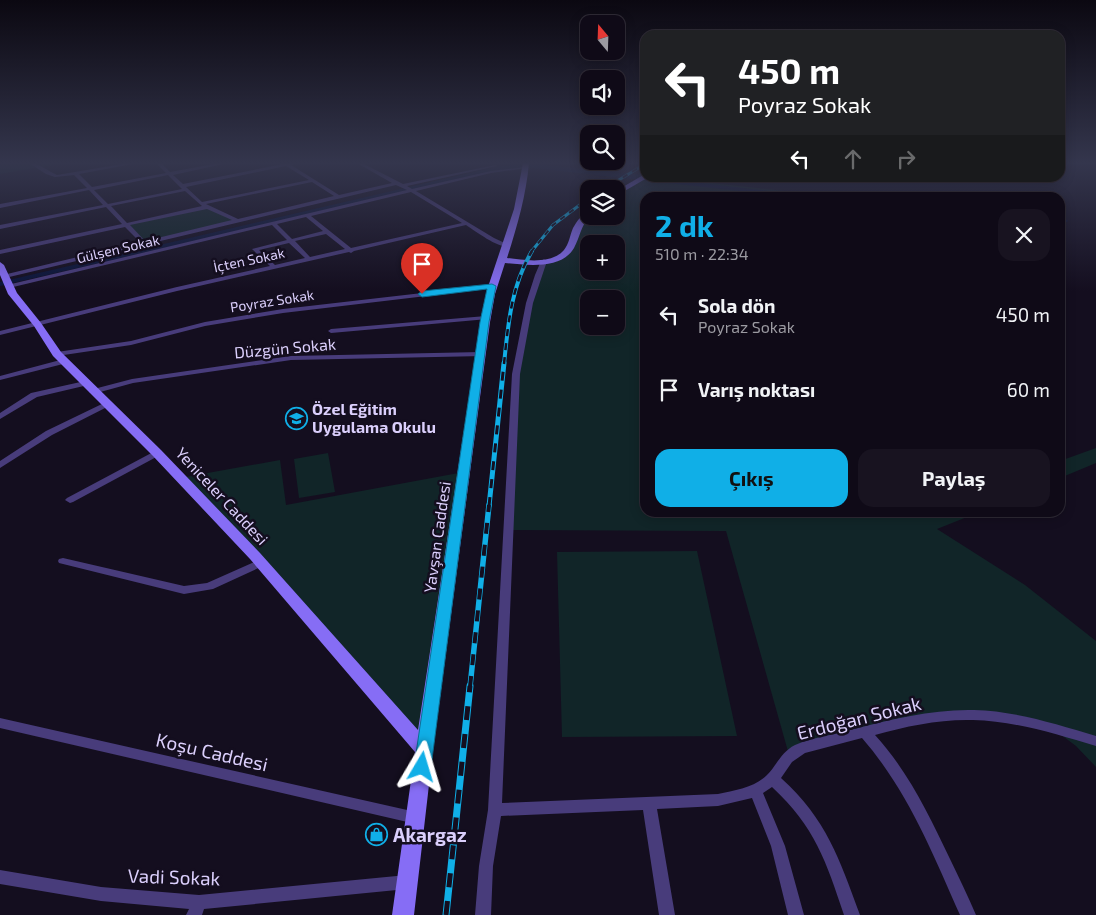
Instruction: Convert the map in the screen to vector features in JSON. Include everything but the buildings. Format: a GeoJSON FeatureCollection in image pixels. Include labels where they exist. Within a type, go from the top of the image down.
{"type":"FeatureCollection","features":[{"type":"Feature","properties":{"kind":"street"},"geometry":{"type":"LineString","coordinates":[[0,227],[104,206]]}},
{"type":"Feature","properties":{"kind":"street"},"geometry":{"type":"LineString","coordinates":[[108,206],[144,243]]}},
{"type":"Feature","properties":{"kind":"street"},"geometry":{"type":"LineString","coordinates":[[0,252],[201,206]]}},
{"type":"Feature","properties":{"kind":"street"},"geometry":{"type":"LineString","coordinates":[[205,206],[238,221]]}},
{"type":"Feature","properties":{"kind":"street"},"geometry":{"type":"LineString","coordinates":[[7,281],[144,243],[302,206]]}},
{"type":"Feature","properties":{"kind":"street","name":"Gülşen Sokak"},"geometry":{"type":"LineString","coordinates":[[7,281],[274,224],[343,206]]}},
{"type":"Feature","properties":{"kind":"street"},"geometry":{"type":"LineString","coordinates":[[435,206],[466,224],[505,253],[544,261],[559,258],[568,251],[580,223]]}},
{"type":"Feature","properties":{"kind":"street","name":"Yavşan Caddesi"},"geometry":{"type":"LineString","coordinates":[[404,915],[424,750],[480,354],[492,286],[505,253],[515,206]]}},
{"type":"Feature","properties":{"kind":"street"},"geometry":{"type":"LineString","coordinates":[[307,216],[350,251]]}},
{"type":"Feature","properties":{"kind":"street"},"geometry":{"type":"LineString","coordinates":[[274,224],[309,259]]}},
{"type":"Feature","properties":{"kind":"street","name":"İçten Sokak"},"geometry":{"type":"LineString","coordinates":[[0,333],[128,300],[466,224]]}},
{"type":"Feature","properties":{"kind":"street"},"geometry":{"type":"LineString","coordinates":[[274,267],[255,249],[327,232]]}},
{"type":"Feature","properties":{"kind":"street"},"geometry":{"type":"LineString","coordinates":[[483,915],[486,866],[496,810],[516,374],[534,283],[544,261]]}},
{"type":"Feature","properties":{"kind":"street","name":"Yeniceler Caddesi"},"geometry":{"type":"LineString","coordinates":[[0,265],[13,294],[38,324],[61,358],[261,562],[424,750]]}},
{"type":"Feature","properties":{"kind":"street","name":"Poyraz Sokak"},"geometry":{"type":"LineString","coordinates":[[0,378],[61,358],[205,324],[283,311],[492,286]]}},
{"type":"Feature","properties":{"kind":"street"},"geometry":{"type":"LineString","coordinates":[[331,331],[486,318]]}},
{"type":"Feature","properties":{"kind":"street","name":"Düzgün Sokak"},"geometry":{"type":"LineString","coordinates":[[0,417],[34,395],[291,358],[480,354]]}},
{"type":"Feature","properties":{"kind":"street"},"geometry":{"type":"LineString","coordinates":[[0,465],[49,433],[107,405]]}},
{"type":"Feature","properties":{"kind":"street"},"geometry":{"type":"LineString","coordinates":[[70,500],[157,454]]}},
{"type":"Feature","properties":{"kind":"street"},"geometry":{"type":"LineString","coordinates":[[64,561],[184,590],[209,586],[261,562]]}},
{"type":"Feature","properties":{"kind":"street","name":"Erdoğan Sokak"},"geometry":{"type":"LineString","coordinates":[[496,810],[718,800],[756,791],[772,779],[789,755],[802,748],[865,732],[942,717],[968,715],[1013,719],[1096,741]]}},
{"type":"Feature","properties":{"kind":"street","name":"Koşu Caddesi"},"geometry":{"type":"LineString","coordinates":[[0,722],[416,818]]}},
{"type":"Feature","properties":{"kind":"street"},"geometry":{"type":"LineString","coordinates":[[865,732],[891,761],[909,791],[968,915]]}},
{"type":"Feature","properties":{"kind":"street"},"geometry":{"type":"LineString","coordinates":[[772,779],[807,813],[823,838],[831,854],[852,915]]}},
{"type":"Feature","properties":{"kind":"street"},"geometry":{"type":"LineString","coordinates":[[756,791],[778,846],[796,915]]}},
{"type":"Feature","properties":{"kind":"street"},"geometry":{"type":"LineString","coordinates":[[649,803],[667,915]]}},
{"type":"Feature","properties":{"kind":"street","name":"Vadi Sokak"},"geometry":{"type":"LineString","coordinates":[[0,877],[197,908],[408,882]]}},
{"type":"Feature","properties":{"kind":"green space"},"geometry":{"type":"Polygon","coordinates":[[[625,206],[640,206],[640,517],[967,517],[937,529],[1025,585],[1096,641],[1096,767],[1076,746],[1052,728],[1013,719],[942,717],[789,755],[726,531],[509,530],[520,345],[544,261],[563,256],[575,231],[581,225],[625,225],[625,206]]]}},
{"type":"Feature","properties":{"kind":"green space"},"geometry":{"type":"Polygon","coordinates":[[[207,207],[238,221],[144,243],[126,224],[207,207]]]}},
{"type":"Feature","properties":{"kind":"green space"},"geometry":{"type":"Polygon","coordinates":[[[1096,448],[1096,463],[1065,476],[1065,459],[1096,448]]]}},
{"type":"Feature","properties":{"kind":"green space"},"geometry":{"type":"Polygon","coordinates":[[[328,453],[335,492],[299,498],[294,459],[328,453]]]}},
{"type":"Feature","properties":{"kind":"green space"},"geometry":{"type":"Polygon","coordinates":[[[280,460],[286,505],[464,472],[424,750],[180,478],[280,460]]]}},
{"type":"Feature","properties":{"kind":"green space"},"geometry":{"type":"Polygon","coordinates":[[[697,551],[737,736],[562,737],[557,552],[697,551]]]}},
{"type":"Feature","properties":{"kind":"waterway"},"geometry":{"type":"LineString","coordinates":[[0,284],[338,206]]}},
{"type":"Feature","properties":{"kind":"railway"},"geometry":{"type":"LineString","coordinates":[[531,252],[553,225],[579,206]]}},
{"type":"Feature","properties":{"kind":"railway"},"geometry":{"type":"LineString","coordinates":[[504,364],[509,320],[515,292],[519,278],[532,251]]}},
{"type":"Feature","properties":{"kind":"railway"},"geometry":{"type":"LineString","coordinates":[[489,506],[504,363]]}},
{"type":"Feature","properties":{"kind":"railway"},"geometry":{"type":"LineString","coordinates":[[470,687],[489,505]]}},
{"type":"Feature","properties":{"kind":"railway"},"geometry":{"type":"LineString","coordinates":[[446,915],[470,686]]}},
{"type":"Feature","properties":{"kind":"place","name":"Özel Eğitim Uygulama Okulu"},"geometry":{"type":"Point","coordinates":[296,418]}},
{"type":"Feature","properties":{"kind":"place","name":"Akargaz"},"geometry":{"type":"Point","coordinates":[377,835]}},
{"type":"Feature","properties":{"kind":"route"},"geometry":{"type":"LineString","coordinates":[[422,294],[492,286],[485,322],[422,767]]}}]}
